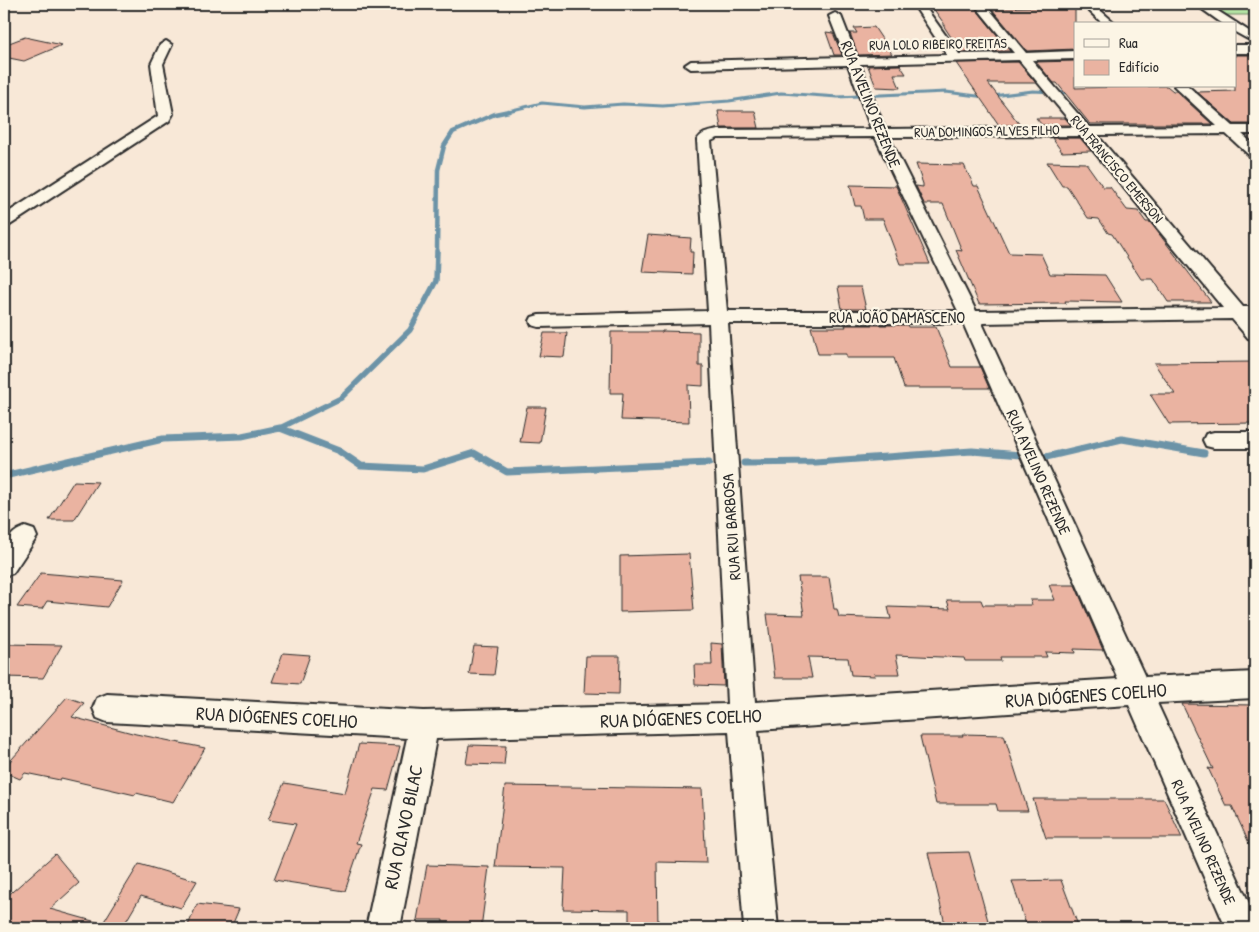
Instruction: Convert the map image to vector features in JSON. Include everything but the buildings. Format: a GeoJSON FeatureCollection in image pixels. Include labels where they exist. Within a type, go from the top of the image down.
{"type":"FeatureCollection","features":[{"type":"Feature","properties":{"kind":"street"},"geometry":{"type":"LineString","coordinates":[[918,4],[956,59]]}},
{"type":"Feature","properties":{"kind":"street","name":"RUA FRANCISCO EMERSON"},"geometry":{"type":"LineString","coordinates":[[979,4],[1144,202],[1247,313],[1255,334]]}},
{"type":"Feature","properties":{"kind":"street"},"geometry":{"type":"LineString","coordinates":[[1087,4],[1108,22]]}},
{"type":"Feature","properties":{"kind":"street"},"geometry":{"type":"LineString","coordinates":[[1200,4],[1227,22]]}},
{"type":"Feature","properties":{"kind":"street","name":"RUA AVELINO REZENDE"},"geometry":{"type":"LineString","coordinates":[[835,16],[854,61],[880,133],[970,317],[1243,928]]}},
{"type":"Feature","properties":{"kind":"street"},"geometry":{"type":"LineString","coordinates":[[1236,28],[1255,40]]}},
{"type":"Feature","properties":{"kind":"street"},"geometry":{"type":"LineString","coordinates":[[4,222],[164,118],[166,114],[157,64],[166,45]]}},
{"type":"Feature","properties":{"kind":"street"},"geometry":{"type":"LineString","coordinates":[[1236,50],[1255,49]]}},
{"type":"Feature","properties":{"kind":"street","name":"RUA LOLO RIBEIRO FREITAS"},"geometry":{"type":"LineString","coordinates":[[691,65],[1074,55]]}},
{"type":"Feature","properties":{"kind":"street"},"geometry":{"type":"LineString","coordinates":[[1182,88],[1255,153]]}},
{"type":"Feature","properties":{"kind":"street","name":"RUA DOMINGOS ALVES FILHO"},"geometry":{"type":"LineString","coordinates":[[718,134],[1255,130]]}},
{"type":"Feature","properties":{"kind":"street","name":"RUA RUI BARBOSA"},"geometry":{"type":"LineString","coordinates":[[718,134],[708,136],[704,140],[718,317],[742,717],[761,928]]}},
{"type":"Feature","properties":{"kind":"street","name":"RUA JOÃO DAMASCENO"},"geometry":{"type":"LineString","coordinates":[[539,321],[718,317],[970,317],[1247,313]]}},
{"type":"Feature","properties":{"kind":"street"},"geometry":{"type":"LineString","coordinates":[[1214,440],[1255,440]]}},
{"type":"Feature","properties":{"kind":"street"},"geometry":{"type":"LineString","coordinates":[[4,566],[24,537]]}},
{"type":"Feature","properties":{"kind":"street","name":"RUA DIÓGENES COELHO"},"geometry":{"type":"LineString","coordinates":[[107,708],[424,725],[742,717],[1255,685]]}},
{"type":"Feature","properties":{"kind":"street","name":"RUA OLAVO BILAC"},"geometry":{"type":"LineString","coordinates":[[383,928],[424,725]]}},
{"type":"Feature","properties":{"kind":"green space"},"geometry":{"type":"Polygon","coordinates":[[[1208,4],[1255,4],[1255,15],[1225,15],[1208,4]]]}},
{"type":"Feature","properties":{"kind":"waterway"},"geometry":{"type":"LineString","coordinates":[[504,112],[542,103],[585,107],[623,104],[663,106],[729,101],[781,93],[838,97],[946,92],[985,97],[1033,91],[1071,93]]}},
{"type":"Feature","properties":{"kind":"waterway"},"geometry":{"type":"LineString","coordinates":[[437,252],[438,170],[444,146],[453,132],[495,114],[509,111]]}},
{"type":"Feature","properties":{"kind":"waterway"},"geometry":{"type":"LineString","coordinates":[[280,428],[341,398],[410,330],[436,281],[437,251]]}},
{"type":"Feature","properties":{"kind":"waterway"},"geometry":{"type":"LineString","coordinates":[[275,429],[280,428]]}},
{"type":"Feature","properties":{"kind":"waterway"},"geometry":{"type":"LineString","coordinates":[[4,476],[163,439],[242,436],[275,429]]}},
{"type":"Feature","properties":{"kind":"waterway"},"geometry":{"type":"LineString","coordinates":[[275,429],[283,429]]}},
{"type":"Feature","properties":{"kind":"waterway"},"geometry":{"type":"LineString","coordinates":[[283,429],[339,451],[361,466],[423,469],[474,453],[507,472],[709,463]]}},
{"type":"Feature","properties":{"kind":"waterway"},"geometry":{"type":"LineString","coordinates":[[744,463],[815,462],[972,451],[1046,457],[1122,439],[1204,453]]}}]}
